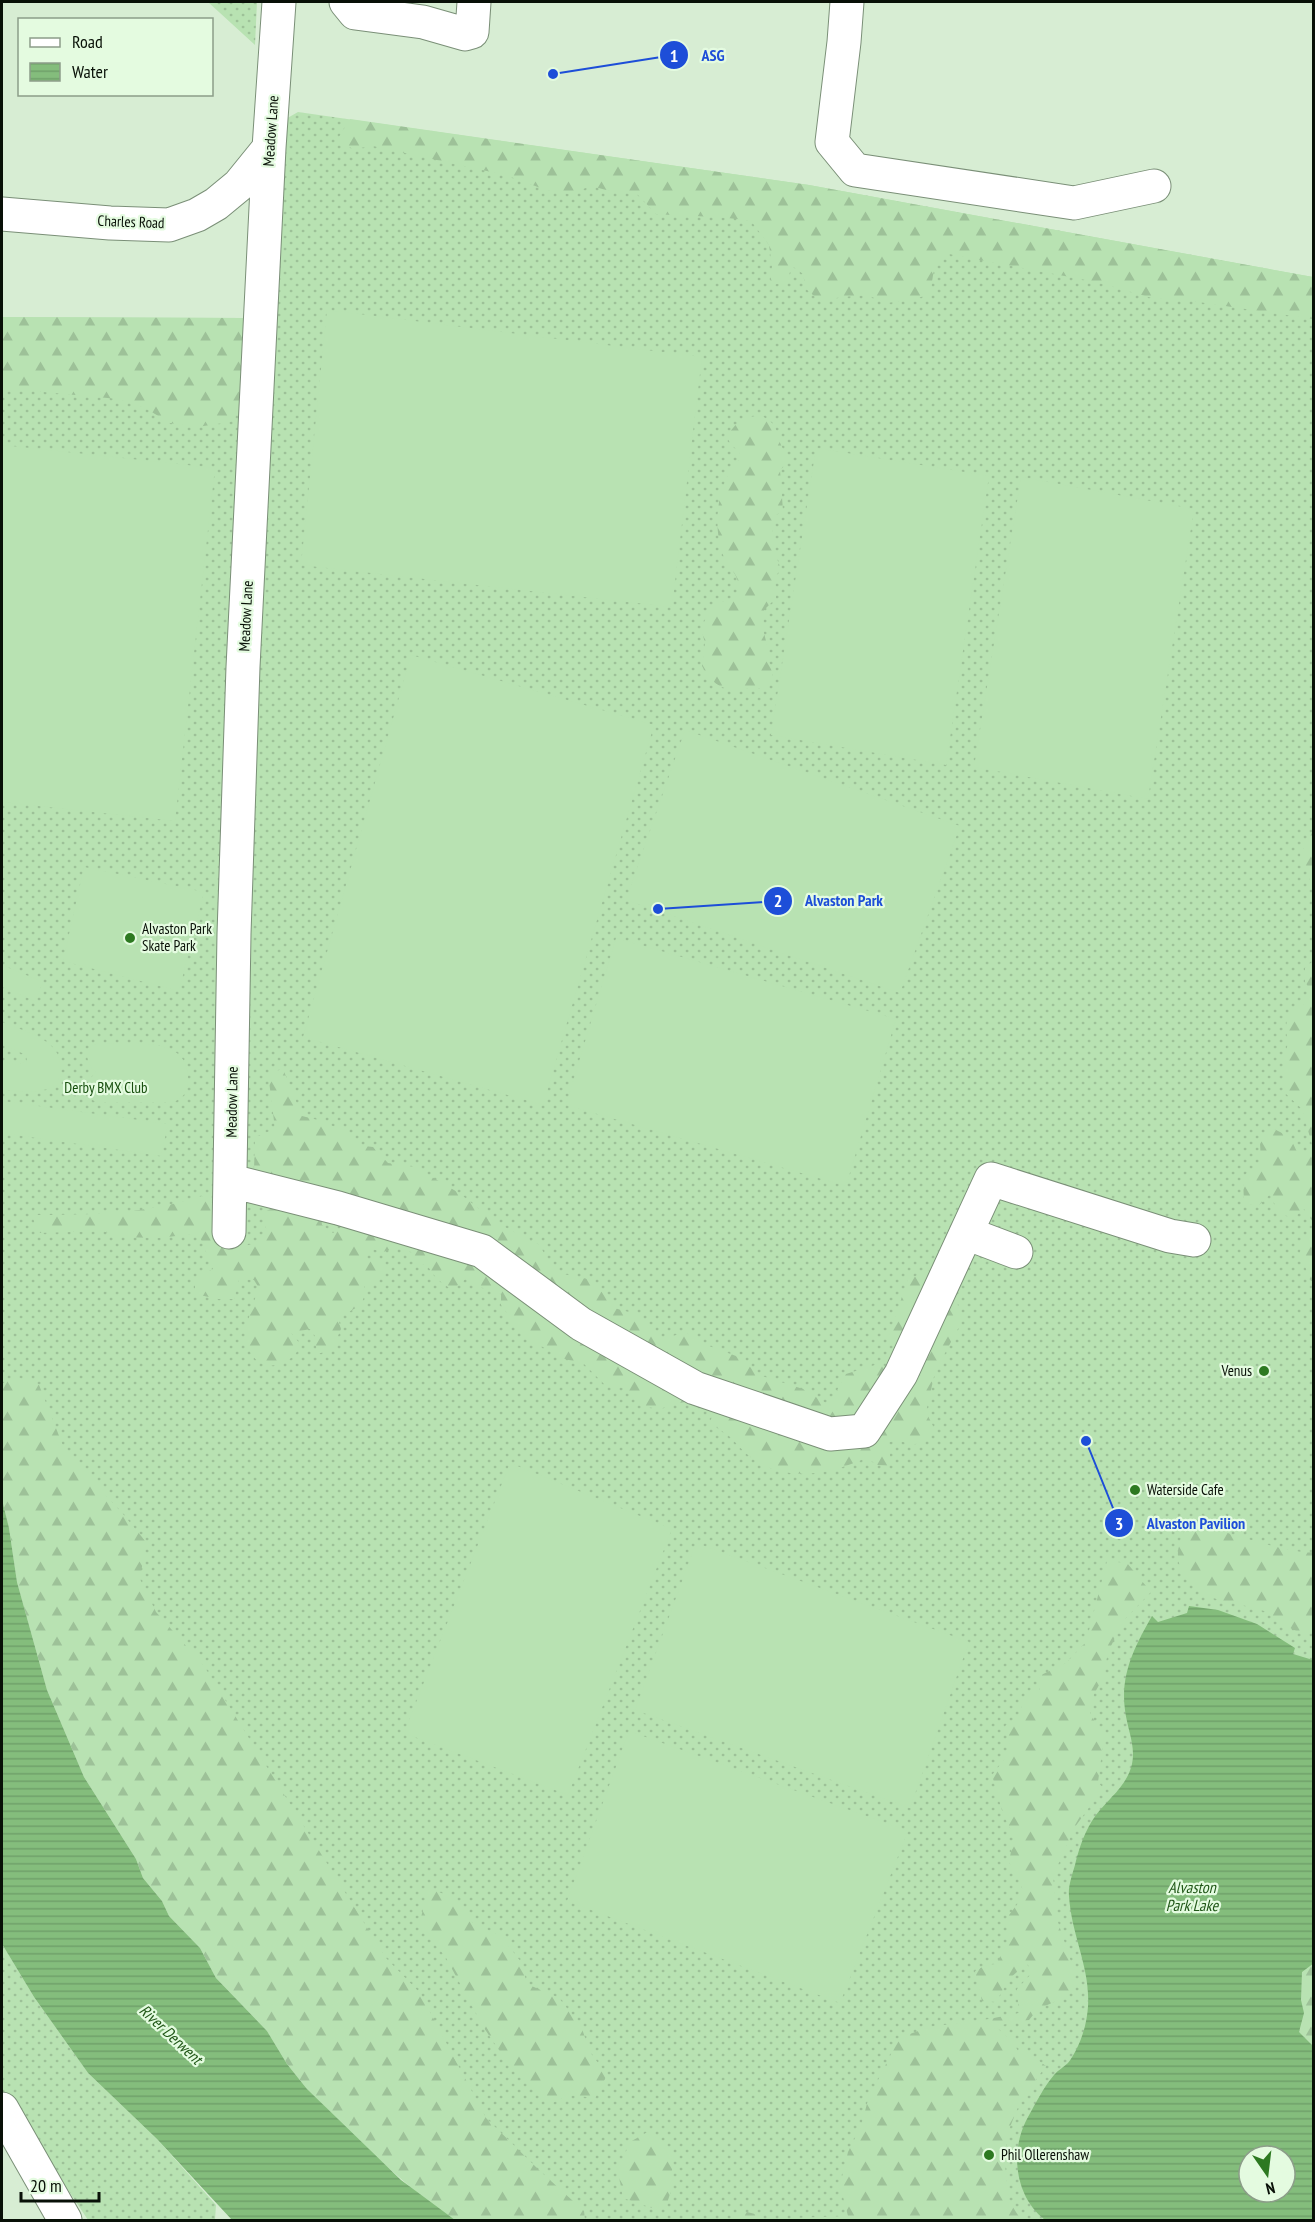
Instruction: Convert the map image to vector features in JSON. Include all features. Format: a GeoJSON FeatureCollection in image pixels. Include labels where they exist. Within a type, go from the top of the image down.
{"type":"FeatureCollection","features":[{"type":"Feature","properties":{"kind":"street","name":"Meadow Lane"},"geometry":{"type":"LineString","coordinates":[[229,1232],[234,934],[242,690],[269,148],[279,2]]}},
{"type":"Feature","properties":{"kind":"street"},"geometry":{"type":"LineString","coordinates":[[346,2],[356,12],[423,22],[465,34],[472,32],[474,2]]}},
{"type":"Feature","properties":{"kind":"street"},"geometry":{"type":"LineString","coordinates":[[847,2],[832,142],[855,170],[1074,203],[1154,186]]}},
{"type":"Feature","properties":{"kind":"street","name":"Charles Road"},"geometry":{"type":"LineString","coordinates":[[2,214],[110,223],[169,225],[197,215],[216,204],[239,185],[269,148]]}},
{"type":"Feature","properties":{"kind":"street"},"geometry":{"type":"LineString","coordinates":[[231,1181],[338,1208],[482,1251],[580,1324],[695,1388],[830,1434],[864,1431],[901,1374],[991,1179],[1170,1236],[1194,1240]]}},
{"type":"Feature","properties":{"kind":"street"},"geometry":{"type":"LineString","coordinates":[[966,1233],[1016,1252]]}},
{"type":"Feature","properties":{"kind":"street"},"geometry":{"type":"LineString","coordinates":[[2,2109],[65,2220]]}},
{"type":"Feature","properties":{"kind":"green space"},"geometry":{"type":"Polygon","coordinates":[[[208,2],[257,2],[255,45],[208,2]]]}},
{"type":"Feature","properties":{"kind":"green space","name":"Derby BMX Club"},"geometry":{"type":"Polygon","coordinates":[[[298,112],[809,185],[1313,277],[1313,2220],[455,2220],[9,1528],[2,1500],[2,317],[246,318],[256,136],[298,112]]]}},
{"type":"Feature","properties":{"kind":"green space"},"geometry":{"type":"Polygon","coordinates":[[[350,119],[809,185],[1313,277],[1313,319],[1192,301],[1152,298],[1096,282],[949,254],[935,263],[930,294],[912,300],[886,303],[867,295],[820,301],[806,289],[803,274],[792,266],[787,281],[770,286],[772,266],[769,245],[751,221],[656,214],[637,194],[614,192],[591,186],[570,194],[546,190],[505,175],[373,146],[353,149],[337,140],[350,119]]]}},
{"type":"Feature","properties":{"kind":"green space"},"geometry":{"type":"Polygon","coordinates":[[[327,310],[702,357],[672,607],[301,565],[327,310]]]}},
{"type":"Feature","properties":{"kind":"green space"},"geometry":{"type":"Polygon","coordinates":[[[2,317],[247,318],[241,410],[230,422],[197,427],[170,423],[145,408],[118,399],[33,391],[2,391],[2,317]]]}},
{"type":"Feature","properties":{"kind":"green space"},"geometry":{"type":"Polygon","coordinates":[[[760,415],[775,427],[789,462],[780,470],[783,511],[774,516],[773,523],[773,543],[781,569],[775,577],[776,598],[764,610],[763,629],[768,649],[767,659],[773,678],[765,688],[729,689],[715,683],[702,666],[705,643],[701,628],[709,612],[718,602],[730,601],[740,593],[737,580],[723,555],[717,518],[726,479],[740,459],[739,451],[731,445],[727,437],[740,422],[760,415]]]}},
{"type":"Feature","properties":{"kind":"green space"},"geometry":{"type":"Polygon","coordinates":[[[2,445],[215,468],[175,821],[2,802],[2,445]]]}},
{"type":"Feature","properties":{"kind":"green space"},"geometry":{"type":"Polygon","coordinates":[[[816,448],[989,476],[946,765],[771,735],[816,448]]]}},
{"type":"Feature","properties":{"kind":"green space"},"geometry":{"type":"Polygon","coordinates":[[[1021,477],[1194,509],[1148,799],[974,767],[1021,477]]]}},
{"type":"Feature","properties":{"kind":"green space"},"geometry":{"type":"Polygon","coordinates":[[[411,655],[654,725],[543,1105],[303,1037],[411,655]]]}},
{"type":"Feature","properties":{"kind":"green space"},"geometry":{"type":"Polygon","coordinates":[[[685,730],[960,826],[900,993],[626,900],[685,730]]]}},
{"type":"Feature","properties":{"kind":"green space"},"geometry":{"type":"Polygon","coordinates":[[[1313,831],[1313,887],[1300,855],[1313,831]]]}},
{"type":"Feature","properties":{"kind":"green space","name":"Alvaston Park Skate Park"},"geometry":{"type":"Polygon","coordinates":[[[84,867],[204,892],[179,991],[63,961],[84,867]]]}},
{"type":"Feature","properties":{"kind":"green space"},"geometry":{"type":"Polygon","coordinates":[[[616,938],[896,1019],[846,1186],[566,1105],[616,938]]]}},
{"type":"Feature","properties":{"kind":"green space"},"geometry":{"type":"Polygon","coordinates":[[[1313,961],[1313,1148],[1302,1109],[1286,1094],[1283,1067],[1288,1042],[1287,1017],[1303,1005],[1311,991],[1305,982],[1305,968],[1313,961]]]}},
{"type":"Feature","properties":{"kind":"green space"},"geometry":{"type":"Polygon","coordinates":[[[2,965],[43,982],[35,1001],[2,987],[2,965]]]}},
{"type":"Feature","properties":{"kind":"green space"},"geometry":{"type":"Polygon","coordinates":[[[2,1022],[37,1036],[55,1050],[60,1059],[61,1070],[57,1085],[30,1092],[2,1089],[2,1061],[16,1065],[27,1061],[26,1055],[2,1044],[2,1022]]]}},
{"type":"Feature","properties":{"kind":"green space","name":"Derby BMX Club"},"geometry":{"type":"Polygon","coordinates":[[[96,1044],[149,1044],[172,1050],[181,1057],[186,1067],[188,1081],[184,1094],[173,1102],[97,1102],[90,1099],[87,1093],[88,1081],[96,1072],[88,1062],[87,1053],[96,1044]]]}},
{"type":"Feature","properties":{"kind":"green space"},"geometry":{"type":"Polygon","coordinates":[[[283,1069],[302,1116],[345,1131],[355,1145],[373,1147],[388,1163],[415,1167],[459,1193],[497,1223],[540,1245],[553,1272],[588,1279],[614,1308],[640,1315],[661,1340],[685,1332],[709,1346],[736,1356],[762,1376],[803,1389],[829,1405],[846,1374],[878,1364],[917,1375],[888,1338],[908,1279],[940,1266],[955,1278],[960,1325],[935,1372],[926,1412],[933,1426],[925,1441],[915,1444],[900,1441],[889,1442],[885,1445],[890,1453],[890,1466],[878,1465],[866,1458],[840,1468],[813,1473],[799,1474],[772,1469],[755,1460],[714,1425],[710,1421],[715,1411],[700,1400],[671,1404],[661,1409],[646,1407],[624,1388],[604,1384],[584,1364],[565,1359],[526,1338],[501,1305],[501,1294],[483,1288],[468,1277],[452,1290],[437,1279],[426,1264],[415,1266],[412,1253],[402,1246],[383,1252],[372,1249],[364,1255],[369,1261],[379,1259],[386,1268],[377,1283],[364,1286],[365,1294],[361,1305],[338,1318],[341,1329],[332,1350],[317,1354],[315,1336],[310,1329],[291,1333],[301,1345],[296,1354],[280,1364],[264,1364],[251,1353],[246,1336],[259,1288],[254,1280],[239,1279],[234,1299],[218,1299],[195,1294],[195,1278],[213,1269],[200,1237],[194,1234],[158,1238],[119,1237],[103,1231],[38,1233],[32,1215],[97,1214],[139,1210],[202,1196],[218,1205],[244,1246],[261,1242],[268,1235],[262,1213],[273,1208],[297,1215],[307,1210],[321,1217],[322,1225],[333,1233],[346,1224],[403,1210],[367,1198],[348,1201],[254,1170],[255,1137],[275,1129],[268,1073],[283,1069]]]}},
{"type":"Feature","properties":{"kind":"green space"},"geometry":{"type":"Polygon","coordinates":[[[2,1101],[168,1124],[161,1156],[2,1133],[2,1101]]]}},
{"type":"Feature","properties":{"kind":"green space"},"geometry":{"type":"Polygon","coordinates":[[[1274,1129],[1290,1137],[1297,1152],[1313,1151],[1313,1222],[1304,1209],[1292,1219],[1278,1209],[1270,1194],[1258,1206],[1244,1203],[1243,1177],[1261,1164],[1260,1142],[1274,1129]]]}},
{"type":"Feature","properties":{"kind":"green space"},"geometry":{"type":"Polygon","coordinates":[[[1304,1236],[1313,1236],[1313,1282],[1310,1280],[1300,1252],[1304,1236]]]}},
{"type":"Feature","properties":{"kind":"green space"},"geometry":{"type":"Polygon","coordinates":[[[14,1376],[39,1385],[65,1451],[146,1542],[140,1579],[156,1612],[204,1666],[386,1958],[420,1993],[486,2118],[584,2211],[585,2220],[455,2220],[424,2199],[368,2150],[307,2089],[287,2064],[267,2031],[216,1978],[200,1948],[169,1916],[162,1901],[143,1878],[136,1859],[84,1777],[47,1690],[17,1582],[9,1528],[2,1500],[2,1384],[14,1376]]]}},
{"type":"Feature","properties":{"kind":"green space"},"geometry":{"type":"Polygon","coordinates":[[[510,1463],[672,1529],[568,1795],[404,1733],[510,1463]]]}},
{"type":"Feature","properties":{"kind":"green space"},"geometry":{"type":"Polygon","coordinates":[[[1190,1521],[1273,1546],[1313,1552],[1313,1632],[1299,1632],[1264,1611],[1217,1599],[1200,1591],[1187,1578],[1179,1563],[1181,1538],[1190,1521]]]}},
{"type":"Feature","properties":{"kind":"green space"},"geometry":{"type":"Polygon","coordinates":[[[696,1543],[969,1642],[910,1808],[635,1710],[696,1543]]]}},
{"type":"Feature","properties":{"kind":"green space"},"geometry":{"type":"Polygon","coordinates":[[[1107,1561],[1127,1563],[1151,1592],[1124,1620],[1108,1652],[1103,1678],[1094,1694],[1090,1713],[1104,1738],[1098,1782],[1103,1788],[1075,1827],[1053,1876],[1058,1922],[1074,1971],[1075,1988],[1061,1999],[1038,2009],[1029,2020],[995,2026],[1013,2042],[1018,2051],[1032,2056],[1046,2066],[1021,2100],[1010,2127],[1004,2156],[1009,2201],[1021,2220],[791,2220],[791,2218],[848,2216],[840,2185],[848,2152],[861,2126],[868,2100],[899,2038],[929,2027],[1019,2013],[1017,1989],[1032,1973],[1027,1963],[1009,1979],[996,2002],[982,2001],[975,1971],[986,1965],[996,1964],[1009,1941],[1008,1916],[1022,1895],[1021,1885],[1009,1862],[1014,1836],[1003,1814],[992,1775],[1011,1751],[1005,1726],[1022,1713],[1021,1700],[1040,1690],[1039,1676],[1066,1663],[1086,1642],[1107,1561]]]}},
{"type":"Feature","properties":{"kind":"green space"},"geometry":{"type":"Polygon","coordinates":[[[629,1731],[908,1831],[840,2003],[567,1901],[629,1731]]]}},
{"type":"Feature","properties":{"kind":"green space"},"geometry":{"type":"Polygon","coordinates":[[[428,1888],[452,1897],[473,1923],[501,1936],[521,1962],[527,1984],[559,1998],[581,2026],[590,2052],[607,2075],[595,2098],[569,2095],[548,2105],[512,2069],[484,2028],[445,1956],[419,1926],[428,1888]]]}},
{"type":"Feature","properties":{"kind":"green space"},"geometry":{"type":"Polygon","coordinates":[[[2,1944],[34,1997],[88,2073],[157,2139],[216,2205],[215,2220],[88,2220],[2,2090],[2,1944]]]}},
{"type":"Feature","properties":{"kind":"green space"},"geometry":{"type":"Polygon","coordinates":[[[1313,1963],[1313,2046],[1299,2032],[1304,2013],[1301,2000],[1302,1972],[1313,1963]]]}},
{"type":"Feature","properties":{"kind":"green space"},"geometry":{"type":"Polygon","coordinates":[[[651,2130],[671,2151],[673,2185],[665,2209],[652,2208],[623,2198],[618,2170],[630,2142],[651,2130]]]}},
{"type":"Feature","properties":{"kind":"green space"},"geometry":{"type":"Polygon","coordinates":[[[747,2212],[759,2215],[765,2220],[727,2220],[747,2212]]]}},
{"type":"Feature","properties":{"kind":"water","name":"River Derwent"},"geometry":{"type":"Polygon","coordinates":[[[2,1500],[9,1528],[17,1582],[47,1690],[84,1777],[136,1859],[143,1878],[162,1901],[169,1916],[200,1948],[216,1978],[267,2031],[287,2064],[307,2089],[401,2180],[455,2220],[232,2220],[157,2139],[88,2073],[34,1997],[2,1944],[2,1500]]]}},
{"type":"Feature","properties":{"kind":"water","name":"Alvaston Park Lake"},"geometry":{"type":"Polygon","coordinates":[[[1189,1606],[1218,1610],[1257,1624],[1295,1648],[1293,1654],[1313,1660],[1314,1963],[1302,1972],[1301,2000],[1304,2013],[1299,2032],[1313,2046],[1313,2220],[1045,2220],[1027,2199],[1021,2186],[1017,2158],[1022,2130],[1050,2080],[1071,2059],[1085,2026],[1088,1992],[1071,1913],[1070,1881],[1089,1827],[1130,1772],[1133,1750],[1124,1697],[1127,1672],[1135,1649],[1152,1616],[1158,1622],[1187,1613],[1189,1606]]]}},
{"type":"Feature","properties":{"kind":"place","name":"ASG"},"geometry":{"type":"Point","coordinates":[553,74]}},
{"type":"Feature","properties":{"kind":"place","name":"Alvaston Park"},"geometry":{"type":"Point","coordinates":[658,909]}},
{"type":"Feature","properties":{"kind":"place","name":"Alvaston Park Skate Park"},"geometry":{"type":"Point","coordinates":[130,938]}},
{"type":"Feature","properties":{"kind":"place","name":"Venus"},"geometry":{"type":"Point","coordinates":[1264,1371]}},
{"type":"Feature","properties":{"kind":"place","name":"Alvaston Pavilion"},"geometry":{"type":"Point","coordinates":[1086,1441]}},
{"type":"Feature","properties":{"kind":"place","name":"Waterside Cafe"},"geometry":{"type":"Point","coordinates":[1135,1490]}},
{"type":"Feature","properties":{"kind":"place","name":"Phil Ollerenshaw"},"geometry":{"type":"Point","coordinates":[989,2155]}}]}
